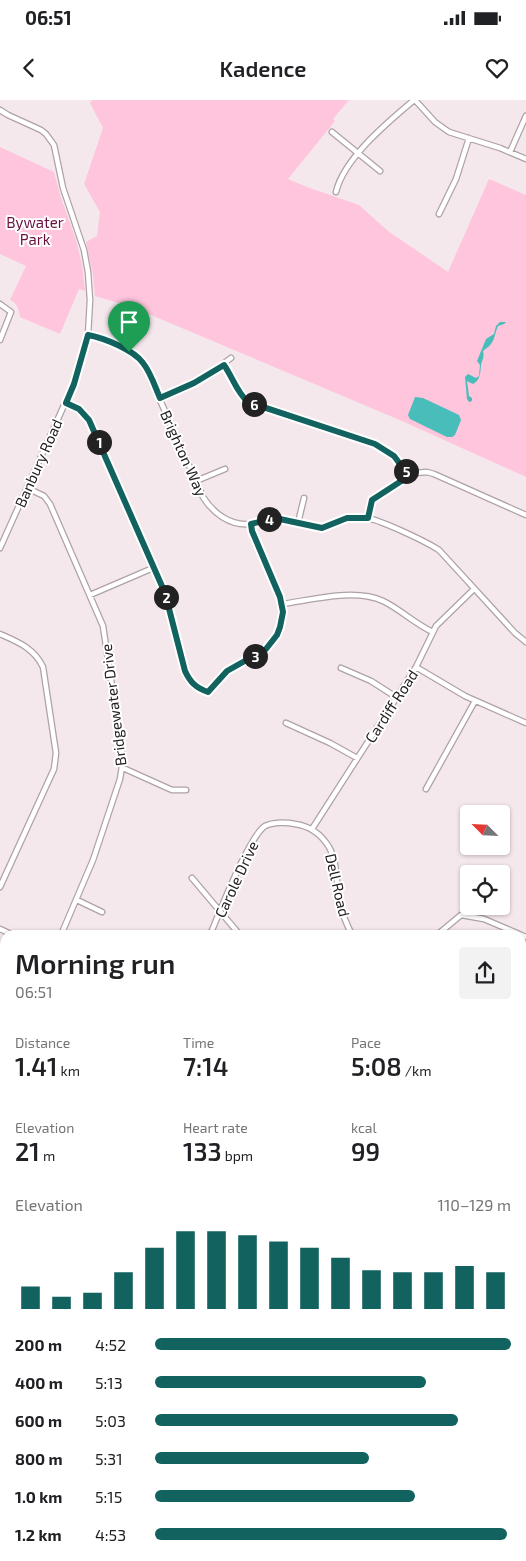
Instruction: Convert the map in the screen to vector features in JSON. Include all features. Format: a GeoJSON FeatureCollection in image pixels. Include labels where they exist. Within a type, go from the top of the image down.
{"type":"FeatureCollection","features":[{"type":"Feature","properties":{"kind":"street"},"geometry":{"type":"LineString","coordinates":[[336,192],[343,173],[358,154],[385,126],[415,100],[442,128],[526,159]]}},
{"type":"Feature","properties":{"kind":"street","name":"Banbury Road"},"geometry":{"type":"LineString","coordinates":[[0,110],[41,130],[51,140],[56,152],[68,204],[84,250],[90,300],[88,335],[74,384],[0,548]]}},
{"type":"Feature","properties":{"kind":"street"},"geometry":{"type":"LineString","coordinates":[[510,152],[526,116]]}},
{"type":"Feature","properties":{"kind":"street"},"geometry":{"type":"LineString","coordinates":[[332,132],[380,171]]}},
{"type":"Feature","properties":{"kind":"street"},"geometry":{"type":"LineString","coordinates":[[439,214],[456,179],[469,138]]}},
{"type":"Feature","properties":{"kind":"street"},"geometry":{"type":"LineString","coordinates":[[0,304],[11,312],[0,340]]}},
{"type":"Feature","properties":{"kind":"street","name":"Brighton Way"},"geometry":{"type":"LineString","coordinates":[[88,335],[96,336],[140,359],[148,370],[203,497],[219,515],[234,522],[251,524],[275,518],[322,528],[347,518],[368,518],[439,550],[524,641]]}},
{"type":"Feature","properties":{"kind":"street"},"geometry":{"type":"LineString","coordinates":[[160,398],[194,383],[224,365],[231,358]]}},
{"type":"Feature","properties":{"kind":"street"},"geometry":{"type":"LineString","coordinates":[[224,365],[231,374],[241,395],[248,402],[375,444],[394,456],[409,476]]}},
{"type":"Feature","properties":{"kind":"street"},"geometry":{"type":"LineString","coordinates":[[66,403],[79,409],[89,420],[168,602],[188,679],[201,690],[208,692],[227,671],[236,664],[257,655],[272,642],[282,620],[280,597],[252,531],[251,524]]}},
{"type":"Feature","properties":{"kind":"street"},"geometry":{"type":"LineString","coordinates":[[196,481],[225,469]]}},
{"type":"Feature","properties":{"kind":"street"},"geometry":{"type":"LineString","coordinates":[[368,518],[372,500],[409,476],[421,472],[434,474],[526,515]]}},
{"type":"Feature","properties":{"kind":"street","name":"Bridgewater Drive"},"geometry":{"type":"LineString","coordinates":[[27,488],[40,493],[47,500],[90,595],[104,633],[123,768],[93,860],[62,930]]}},
{"type":"Feature","properties":{"kind":"street"},"geometry":{"type":"LineString","coordinates":[[298,523],[304,498]]}},
{"type":"Feature","properties":{"kind":"street"},"geometry":{"type":"LineString","coordinates":[[90,595],[153,568]]}},
{"type":"Feature","properties":{"kind":"street","name":"Cardiff Road"},"geometry":{"type":"LineString","coordinates":[[312,829],[416,667],[440,620],[474,588]]}},
{"type":"Feature","properties":{"kind":"street"},"geometry":{"type":"LineString","coordinates":[[282,604],[360,594],[385,602],[433,632]]}},
{"type":"Feature","properties":{"kind":"street"},"geometry":{"type":"LineString","coordinates":[[0,634],[30,650],[43,667],[56,753],[54,770],[0,887]]}},
{"type":"Feature","properties":{"kind":"street"},"geometry":{"type":"LineString","coordinates":[[524,641],[526,636]]}},
{"type":"Feature","properties":{"kind":"street"},"geometry":{"type":"LineString","coordinates":[[416,667],[454,690],[526,723]]}},
{"type":"Feature","properties":{"kind":"street"},"geometry":{"type":"LineString","coordinates":[[341,668],[371,681],[396,697]]}},
{"type":"Feature","properties":{"kind":"street"},"geometry":{"type":"LineString","coordinates":[[426,789],[475,700]]}},
{"type":"Feature","properties":{"kind":"street"},"geometry":{"type":"LineString","coordinates":[[286,723],[330,743],[357,758]]}},
{"type":"Feature","properties":{"kind":"street"},"geometry":{"type":"LineString","coordinates":[[123,768],[172,790],[186,790]]}},
{"type":"Feature","properties":{"kind":"street","name":"Carole Drive"},"geometry":{"type":"LineString","coordinates":[[212,930],[253,841],[266,826],[293,823],[312,829]]}},
{"type":"Feature","properties":{"kind":"street","name":"Dell Road"},"geometry":{"type":"LineString","coordinates":[[312,829],[319,834],[330,848],[334,861],[340,904],[350,930]]}},
{"type":"Feature","properties":{"kind":"street"},"geometry":{"type":"LineString","coordinates":[[192,878],[236,930]]}},
{"type":"Feature","properties":{"kind":"street"},"geometry":{"type":"LineString","coordinates":[[76,900],[102,912]]}},
{"type":"Feature","properties":{"kind":"street"},"geometry":{"type":"LineString","coordinates":[[443,930],[461,914],[484,919],[510,930]]}},
{"type":"Feature","properties":{"kind":"green space"},"geometry":{"type":"Polygon","coordinates":[[[92,100],[349,100],[333,119],[335,121],[288,179],[359,205],[388,231],[448,272],[489,179],[526,195],[526,477],[402,421],[132,307],[95,296],[86,242],[97,236],[100,212],[84,184],[103,128],[90,103],[92,100]]]}},
{"type":"Feature","properties":{"kind":"green space","name":"Bywater Park"},"geometry":{"type":"Polygon","coordinates":[[[0,147],[54,172],[76,240],[82,264],[85,291],[79,289],[60,334],[20,317],[17,307],[10,300],[26,266],[0,254],[0,147]]]}},
{"type":"Feature","properties":{"kind":"water"},"geometry":{"type":"Polygon","coordinates":[[[500,322],[506,322],[498,326],[492,342],[483,351],[483,358],[480,374],[478,379],[473,384],[467,381],[469,396],[472,398],[472,401],[469,402],[467,399],[465,377],[468,374],[476,378],[479,376],[480,365],[477,361],[486,339],[494,334],[496,326],[500,322]]]}},
{"type":"Feature","properties":{"kind":"water"},"geometry":{"type":"Polygon","coordinates":[[[415,397],[423,398],[459,415],[461,420],[455,435],[447,437],[410,419],[408,415],[415,397]]]}},
{"type":"Feature","properties":{"kind":"route"},"geometry":{"type":"LineString","coordinates":[[88,335],[96,336],[129,352],[144,364],[160,398],[194,383],[224,365],[231,374],[241,395],[248,402],[375,444],[394,456],[409,476],[372,500],[368,518],[347,518],[322,528],[275,518],[251,524],[252,531],[280,597],[283,612],[282,620],[277,635],[266,649],[236,664],[219,678],[208,692],[201,690],[188,679],[165,593],[89,420],[79,409],[66,403],[74,384],[88,335]]}}]}
